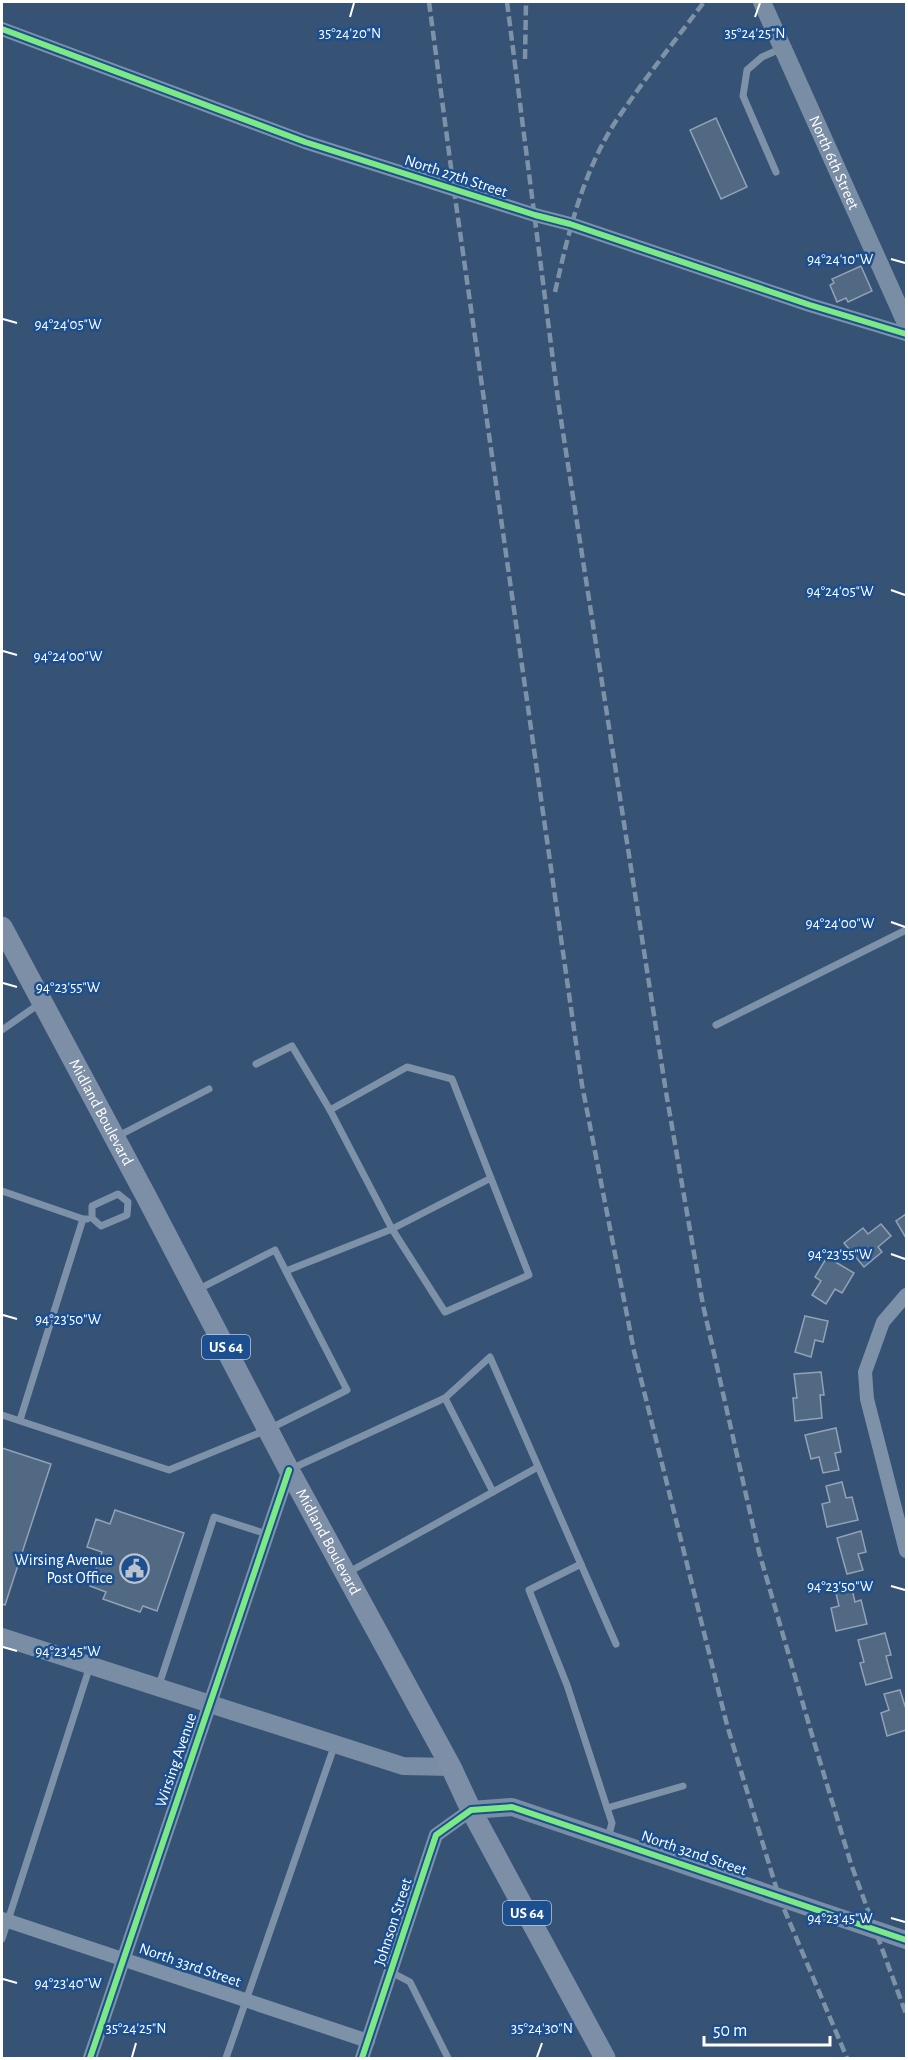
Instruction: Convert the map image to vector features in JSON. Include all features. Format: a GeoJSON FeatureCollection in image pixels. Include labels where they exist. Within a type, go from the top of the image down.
{"type":"FeatureCollection","features":[{"type":"Feature","properties":{"kind":"main road","name":"Midland Boulevard"},"geometry":{"type":"LineString","coordinates":[[2,927],[114,1138],[137,1199],[196,1291],[289,1470],[451,1767],[471,1810],[605,2058]]}},
{"type":"Feature","properties":{"kind":"street","name":"North 6th Street"},"geometry":{"type":"LineString","coordinates":[[762,2],[906,322]]}},
{"type":"Feature","properties":{"kind":"street","name":"North 27th Street"},"geometry":{"type":"LineString","coordinates":[[2,29],[315,145],[546,219],[570,224],[810,305],[906,334]]}},
{"type":"Feature","properties":{"kind":"street"},"geometry":{"type":"LineString","coordinates":[[906,1295],[883,1322],[865,1371],[867,1399],[906,1551]]}},
{"type":"Feature","properties":{"kind":"street","name":"Wirsing Avenue"},"geometry":{"type":"LineString","coordinates":[[90,2058],[289,1470]]}},
{"type":"Feature","properties":{"kind":"street"},"geometry":{"type":"LineString","coordinates":[[2,1637],[403,1766],[451,1767]]}},
{"type":"Feature","properties":{"kind":"street","name":"North 32nd Street"},"geometry":{"type":"LineString","coordinates":[[471,1810],[512,1807],[906,1940]]}},
{"type":"Feature","properties":{"kind":"street","name":"Johnson Street"},"geometry":{"type":"LineString","coordinates":[[362,2058],[436,1835],[471,1810]]}},
{"type":"Feature","properties":{"kind":"street","name":"North 33rd Street"},"geometry":{"type":"LineString","coordinates":[[5,1920],[368,2041]]}},
{"type":"Feature","properties":{"kind":"lane"},"geometry":{"type":"LineString","coordinates":[[776,172],[743,96],[747,70],[762,57],[783,48]]}},
{"type":"Feature","properties":{"kind":"lane"},"geometry":{"type":"LineString","coordinates":[[716,1025],[906,930]]}},
{"type":"Feature","properties":{"kind":"lane"},"geometry":{"type":"LineString","coordinates":[[2,1030],[41,1003]]}},
{"type":"Feature","properties":{"kind":"lane"},"geometry":{"type":"LineString","coordinates":[[256,1064],[292,1046],[330,1110],[392,1229],[445,1312],[529,1275],[452,1079],[407,1067],[330,1110]]}},
{"type":"Feature","properties":{"kind":"lane"},"geometry":{"type":"LineString","coordinates":[[114,1138],[209,1089]]}},
{"type":"Feature","properties":{"kind":"lane"},"geometry":{"type":"LineString","coordinates":[[286,1271],[392,1229],[491,1178]]}},
{"type":"Feature","properties":{"kind":"lane"},"geometry":{"type":"LineString","coordinates":[[2,1191],[83,1219],[93,1218]]}},
{"type":"Feature","properties":{"kind":"lane"},"geometry":{"type":"LineString","coordinates":[[118,1194],[137,1199],[127,1215],[101,1226],[93,1218],[92,1206],[118,1194]]}},
{"type":"Feature","properties":{"kind":"lane"},"geometry":{"type":"LineString","coordinates":[[20,1420],[83,1219]]}},
{"type":"Feature","properties":{"kind":"lane"},"geometry":{"type":"LineString","coordinates":[[2,1415],[169,1470],[269,1429],[347,1390],[275,1250],[196,1291]]}},
{"type":"Feature","properties":{"kind":"lane"},"geometry":{"type":"LineString","coordinates":[[289,1470],[445,1398],[490,1356],[616,1644]]}},
{"type":"Feature","properties":{"kind":"lane"},"geometry":{"type":"LineString","coordinates":[[445,1398],[493,1492]]}},
{"type":"Feature","properties":{"kind":"lane"},"geometry":{"type":"LineString","coordinates":[[346,1574],[538,1467]]}},
{"type":"Feature","properties":{"kind":"lane"},"geometry":{"type":"LineString","coordinates":[[159,1688],[214,1517],[267,1534]]}},
{"type":"Feature","properties":{"kind":"lane"},"geometry":{"type":"LineString","coordinates":[[581,1564],[530,1590],[567,1685],[612,1823],[608,1838]]}},
{"type":"Feature","properties":{"kind":"lane"},"geometry":{"type":"LineString","coordinates":[[2,1939],[5,1920],[90,1666]]}},
{"type":"Feature","properties":{"kind":"lane"},"geometry":{"type":"LineString","coordinates":[[226,2058],[335,1744]]}},
{"type":"Feature","properties":{"kind":"lane"},"geometry":{"type":"LineString","coordinates":[[607,1808],[683,1786]]}},
{"type":"Feature","properties":{"kind":"lane"},"geometry":{"type":"LineString","coordinates":[[391,1972],[410,1982],[448,2058]]}},
{"type":"Feature","properties":{"kind":"building"},"geometry":{"type":"Polygon","coordinates":[[[716,118],[747,187],[721,199],[690,130],[716,118]]]}},
{"type":"Feature","properties":{"kind":"building"},"geometry":{"type":"Polygon","coordinates":[[[861,266],[872,291],[848,302],[846,298],[837,302],[830,285],[834,283],[832,279],[861,266]]]}},
{"type":"Feature","properties":{"kind":"building"},"geometry":{"type":"Polygon","coordinates":[[[906,1214],[906,1238],[896,1221],[906,1214]]]}},
{"type":"Feature","properties":{"kind":"building"},"geometry":{"type":"Polygon","coordinates":[[[881,1224],[891,1236],[878,1247],[882,1252],[864,1267],[844,1243],[863,1228],[868,1234],[881,1224]]]}},
{"type":"Feature","properties":{"kind":"building"},"geometry":{"type":"Polygon","coordinates":[[[827,1257],[854,1273],[842,1293],[835,1289],[826,1304],[812,1295],[821,1281],[815,1277],[827,1257]]]}},
{"type":"Feature","properties":{"kind":"building"},"geometry":{"type":"Polygon","coordinates":[[[805,1316],[828,1321],[823,1342],[815,1340],[811,1357],[795,1352],[805,1316]]]}},
{"type":"Feature","properties":{"kind":"building"},"geometry":{"type":"Polygon","coordinates":[[[821,1372],[824,1395],[820,1395],[822,1418],[795,1421],[793,1398],[797,1398],[794,1374],[821,1372]]]}},
{"type":"Feature","properties":{"kind":"building"},"geometry":{"type":"Polygon","coordinates":[[[836,1428],[841,1452],[835,1453],[839,1470],[823,1473],[819,1457],[811,1459],[805,1435],[836,1428]]]}},
{"type":"Feature","properties":{"kind":"building"},"geometry":{"type":"Polygon","coordinates":[[[2,1448],[51,1464],[5,1605],[2,1604],[2,1448]]]}},
{"type":"Feature","properties":{"kind":"building"},"geometry":{"type":"Polygon","coordinates":[[[842,1482],[846,1498],[852,1497],[858,1520],[827,1527],[822,1504],[830,1502],[826,1486],[842,1482]]]}},
{"type":"Feature","properties":{"kind":"building","name":"Wirsing Avenue Post Office"},"geometry":{"type":"Polygon","coordinates":[[[115,1510],[184,1533],[157,1611],[143,1606],[140,1612],[103,1599],[106,1592],[90,1586],[102,1552],[87,1547],[96,1519],[110,1524],[115,1510]]]}},
{"type":"Feature","properties":{"kind":"building"},"geometry":{"type":"Polygon","coordinates":[[[861,1531],[866,1552],[858,1554],[863,1570],[847,1574],[837,1538],[861,1531]]]}},
{"type":"Feature","properties":{"kind":"building"},"geometry":{"type":"Polygon","coordinates":[[[851,1585],[855,1602],[861,1600],[867,1624],[836,1631],[831,1608],[839,1606],[835,1589],[851,1585]]]}},
{"type":"Feature","properties":{"kind":"building"},"geometry":{"type":"Polygon","coordinates":[[[885,1633],[891,1655],[886,1656],[892,1678],[866,1685],[860,1663],[864,1662],[858,1640],[885,1633]]]}},
{"type":"Feature","properties":{"kind":"building"},"geometry":{"type":"Polygon","coordinates":[[[900,1690],[906,1705],[906,1730],[887,1736],[881,1713],[889,1710],[884,1694],[900,1690]]]}},
{"type":"Feature","properties":{"kind":"railway"},"geometry":{"type":"LineString","coordinates":[[429,2],[582,1085],[634,1351],[727,1725],[779,1897],[847,2058]]}},
{"type":"Feature","properties":{"kind":"railway"},"geometry":{"type":"LineString","coordinates":[[507,2],[559,407],[666,1092],[703,1305],[759,1552],[851,1864],[906,2014]]}},
{"type":"Feature","properties":{"kind":"railway"},"geometry":{"type":"LineString","coordinates":[[525,59],[526,2]]}},
{"type":"Feature","properties":{"kind":"railway"},"geometry":{"type":"LineString","coordinates":[[555,292],[577,205],[603,143],[636,93],[704,2]]}},
{"type":"Feature","properties":{"kind":"cycle path"},"geometry":{"type":"LineString","coordinates":[[2,29],[305,142],[570,224],[810,305],[906,334]]}},
{"type":"Feature","properties":{"kind":"cycle path"},"geometry":{"type":"LineString","coordinates":[[90,2058],[289,1470]]}},
{"type":"Feature","properties":{"kind":"cycle path"},"geometry":{"type":"LineString","coordinates":[[362,2058],[436,1835],[471,1810],[512,1807],[906,1940]]}},
{"type":"Feature","properties":{"kind":"place","name":"Wirsing Avenue Post Office"},"geometry":{"type":"Point","coordinates":[134,1569]}}]}
